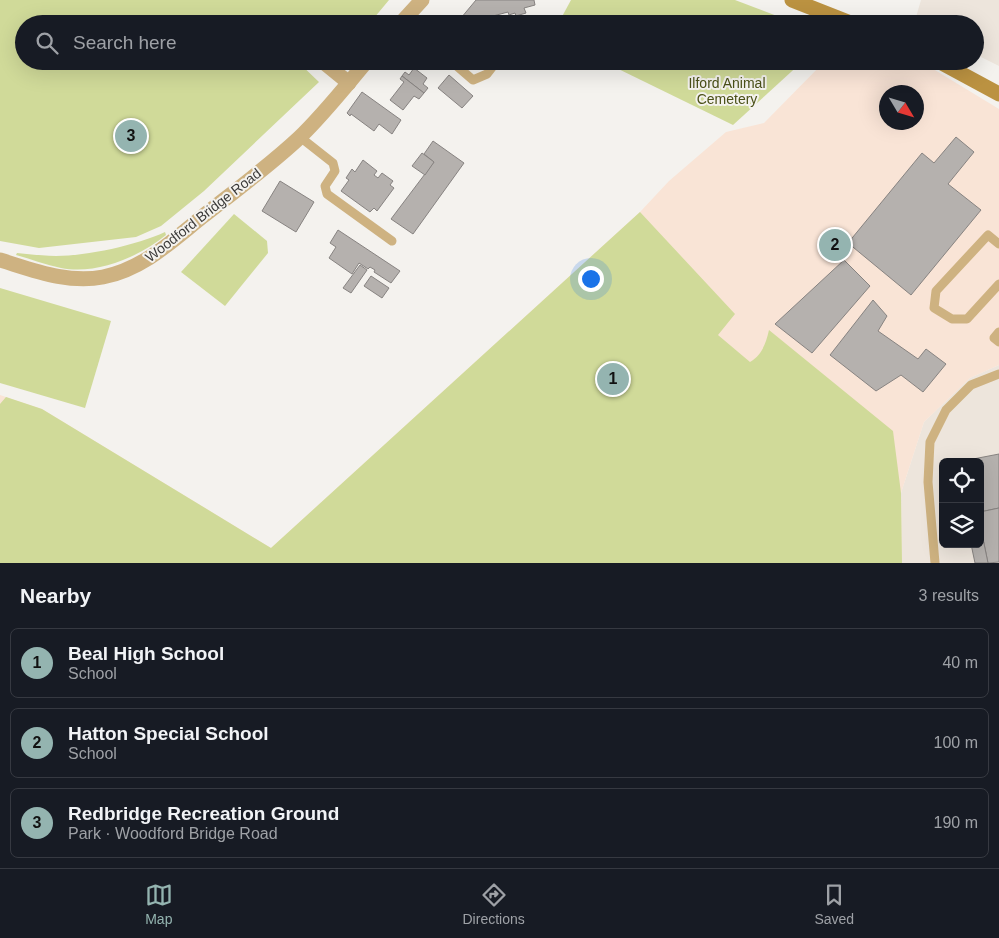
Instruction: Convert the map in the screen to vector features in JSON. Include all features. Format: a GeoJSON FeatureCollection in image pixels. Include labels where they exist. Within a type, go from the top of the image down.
{"type":"FeatureCollection","features":[{"type":"Feature","properties":{"kind":"street"},"geometry":{"type":"LineString","coordinates":[[410,15],[422,0]]}},
{"type":"Feature","properties":{"kind":"street"},"geometry":{"type":"LineString","coordinates":[[792,0],[830,15]]}},
{"type":"Feature","properties":{"kind":"street"},"geometry":{"type":"LineString","coordinates":[[333,70],[348,83]]}},
{"type":"Feature","properties":{"kind":"street","name":"Woodford Bridge Road"},"geometry":{"type":"LineString","coordinates":[[0,260],[73,280],[102,277],[130,269],[156,254],[300,137],[359,70]]}},
{"type":"Feature","properties":{"kind":"street"},"geometry":{"type":"LineString","coordinates":[[955,70],[999,94]]}},
{"type":"Feature","properties":{"kind":"lane"},"geometry":{"type":"LineString","coordinates":[[461,70],[473,80],[487,74],[490,70]]}},
{"type":"Feature","properties":{"kind":"lane"},"geometry":{"type":"LineString","coordinates":[[300,137],[333,163],[335,171],[325,186],[326,194],[392,241]]}},
{"type":"Feature","properties":{"kind":"lane"},"geometry":{"type":"LineString","coordinates":[[999,244],[988,234],[936,291],[934,308],[952,319],[967,319],[999,284]]}},
{"type":"Feature","properties":{"kind":"lane"},"geometry":{"type":"LineString","coordinates":[[999,332],[994,338],[999,342]]}},
{"type":"Feature","properties":{"kind":"lane"},"geometry":{"type":"LineString","coordinates":[[935,563],[928,482],[930,442],[946,410],[971,385],[999,374]]}},
{"type":"Feature","properties":{"kind":"shaded area"},"geometry":{"type":"Polygon","coordinates":[[[921,0],[999,0],[999,66],[984,58],[984,15],[917,15],[921,0]]]}},
{"type":"Feature","properties":{"kind":"shaded area"},"geometry":{"type":"Polygon","coordinates":[[[816,70],[935,70],[999,109],[999,365],[970,378],[924,422],[901,493],[902,563],[0,563],[0,395],[42,409],[271,548],[640,212],[669,181],[726,132],[764,123],[816,70]]]}},
{"type":"Feature","properties":{"kind":"shaded area"},"geometry":{"type":"Polygon","coordinates":[[[999,365],[999,563],[902,563],[901,493],[924,422],[970,378],[999,365]]]}},
{"type":"Feature","properties":{"kind":"green space"},"geometry":{"type":"Polygon","coordinates":[[[0,0],[389,0],[376,15],[15,15],[15,70],[306,70],[319,82],[204,191],[161,226],[136,237],[39,248],[0,241],[0,0]]]}},
{"type":"Feature","properties":{"kind":"green space"},"geometry":{"type":"Polygon","coordinates":[[[571,0],[735,0],[774,15],[563,15],[571,0]]]}},
{"type":"Feature","properties":{"kind":"green space","name":"Ilford Animal Cemetery"},"geometry":{"type":"Polygon","coordinates":[[[620,70],[793,70],[733,125],[620,70]]]}},
{"type":"Feature","properties":{"kind":"green space"},"geometry":{"type":"Polygon","coordinates":[[[640,212],[735,314],[718,335],[750,362],[758,356],[763,348],[769,330],[893,431],[901,493],[902,563],[0,563],[0,404],[6,397],[42,409],[271,548],[640,212]]]}},
{"type":"Feature","properties":{"kind":"green space"},"geometry":{"type":"Polygon","coordinates":[[[234,214],[267,241],[268,253],[225,306],[181,272],[234,214]]]}},
{"type":"Feature","properties":{"kind":"green space"},"geometry":{"type":"Polygon","coordinates":[[[165,232],[166,235],[155,243],[130,257],[89,269],[61,268],[16,255],[17,253],[68,256],[97,252],[141,241],[165,232]]]}},
{"type":"Feature","properties":{"kind":"green space"},"geometry":{"type":"Polygon","coordinates":[[[0,288],[111,321],[85,408],[0,383],[0,288]]]}},
{"type":"Feature","properties":{"kind":"building"},"geometry":{"type":"Polygon","coordinates":[[[476,0],[534,0],[535,5],[524,8],[526,13],[519,15],[516,15],[515,13],[509,15],[508,12],[497,15],[464,15],[476,0]]]}},
{"type":"Feature","properties":{"kind":"building"},"geometry":{"type":"Polygon","coordinates":[[[413,70],[417,70],[427,78],[423,84],[428,88],[424,93],[402,76],[405,72],[409,75],[413,70]]]}},
{"type":"Feature","properties":{"kind":"building"},"geometry":{"type":"Polygon","coordinates":[[[449,75],[473,96],[462,108],[438,88],[449,75]]]}},
{"type":"Feature","properties":{"kind":"building"},"geometry":{"type":"Polygon","coordinates":[[[402,76],[424,93],[419,99],[414,96],[403,110],[390,100],[404,82],[400,79],[402,76]]]}},
{"type":"Feature","properties":{"kind":"building"},"geometry":{"type":"Polygon","coordinates":[[[362,92],[401,120],[392,134],[379,124],[374,131],[347,113],[362,92]]]}},
{"type":"Feature","properties":{"kind":"building"},"geometry":{"type":"Polygon","coordinates":[[[956,137],[974,152],[948,184],[981,210],[911,295],[848,243],[922,153],[934,163],[956,137]]]}},
{"type":"Feature","properties":{"kind":"building"},"geometry":{"type":"Polygon","coordinates":[[[433,141],[464,163],[413,234],[391,219],[434,162],[424,154],[433,141]]]}},
{"type":"Feature","properties":{"kind":"building"},"geometry":{"type":"Polygon","coordinates":[[[422,153],[434,162],[425,175],[412,166],[422,153]]]}},
{"type":"Feature","properties":{"kind":"building"},"geometry":{"type":"Polygon","coordinates":[[[363,160],[377,171],[374,175],[378,178],[382,173],[393,181],[390,185],[394,188],[377,211],[374,208],[370,212],[341,191],[349,180],[346,178],[352,169],[355,172],[363,160]]]}},
{"type":"Feature","properties":{"kind":"building"},"geometry":{"type":"Polygon","coordinates":[[[280,181],[314,202],[296,232],[262,211],[280,181]]]}},
{"type":"Feature","properties":{"kind":"building"},"geometry":{"type":"Polygon","coordinates":[[[338,230],[400,271],[391,283],[374,272],[375,270],[370,267],[368,269],[359,263],[352,274],[329,258],[336,247],[330,243],[338,230]]]}},
{"type":"Feature","properties":{"kind":"building"},"geometry":{"type":"Polygon","coordinates":[[[844,260],[870,286],[812,353],[775,324],[844,260]]]}},
{"type":"Feature","properties":{"kind":"building"},"geometry":{"type":"Polygon","coordinates":[[[360,265],[367,270],[351,293],[343,288],[360,265]]]}},
{"type":"Feature","properties":{"kind":"building"},"geometry":{"type":"Polygon","coordinates":[[[371,276],[389,288],[382,298],[364,286],[371,276]]]}},
{"type":"Feature","properties":{"kind":"building"},"geometry":{"type":"Polygon","coordinates":[[[873,300],[887,316],[878,331],[918,359],[926,349],[946,364],[923,392],[901,375],[876,391],[830,355],[873,300]]]}},
{"type":"Feature","properties":{"kind":"building"},"geometry":{"type":"Polygon","coordinates":[[[999,454],[999,508],[984,511],[984,458],[978,458],[999,454]]]}},
{"type":"Feature","properties":{"kind":"building"},"geometry":{"type":"Polygon","coordinates":[[[999,508],[999,562],[988,563],[984,544],[984,511],[999,508]]]}},
{"type":"Feature","properties":{"kind":"building"},"geometry":{"type":"Polygon","coordinates":[[[984,544],[988,563],[975,563],[972,548],[984,548],[984,544]]]}},
{"type":"Feature","properties":{"kind":"place","name":"Redbridge Recreation Ground"},"geometry":{"type":"Point","coordinates":[131,136]}},
{"type":"Feature","properties":{"kind":"place","name":"Hatton Special School"},"geometry":{"type":"Point","coordinates":[835,245]}},
{"type":"Feature","properties":{"kind":"place","name":"Beal High School"},"geometry":{"type":"Point","coordinates":[613,379]}}]}
